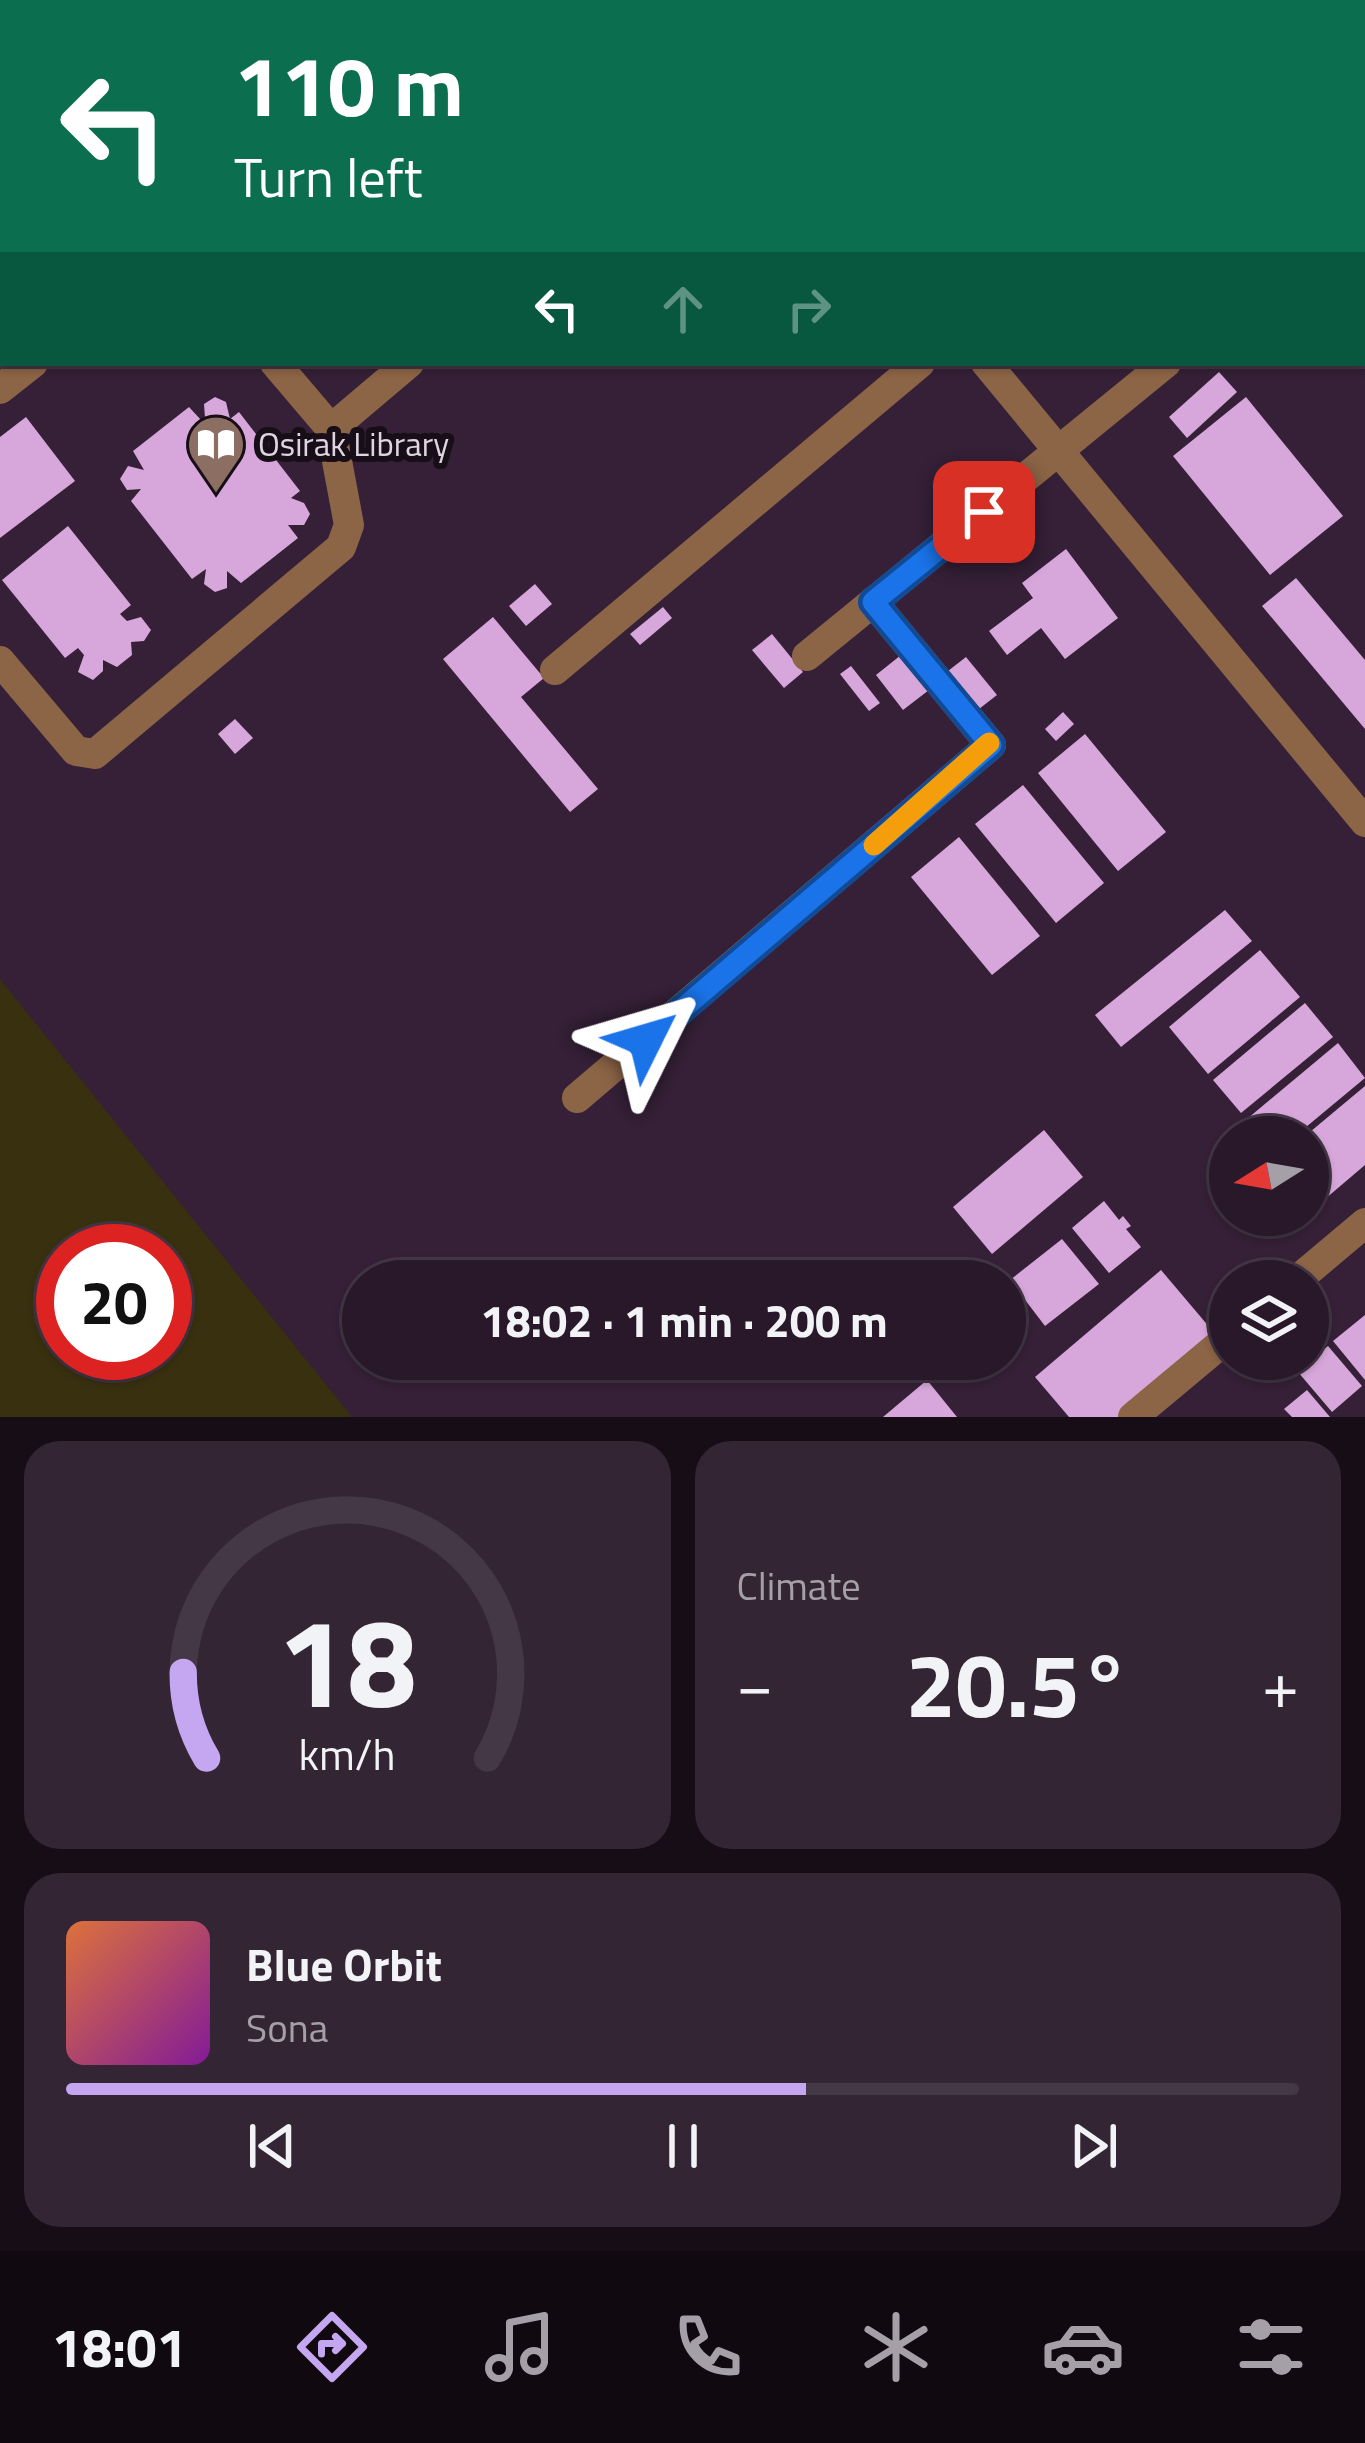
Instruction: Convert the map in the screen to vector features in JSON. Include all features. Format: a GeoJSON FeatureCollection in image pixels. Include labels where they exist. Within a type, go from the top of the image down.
{"type":"FeatureCollection","features":[{"type":"Feature","properties":{"kind":"lane"},"geometry":{"type":"LineString","coordinates":[[0,389],[29,366]]}},
{"type":"Feature","properties":{"kind":"lane"},"geometry":{"type":"LineString","coordinates":[[0,661],[76,752],[85,755],[104,750],[340,547],[350,525],[331,428],[278,366]]}},
{"type":"Feature","properties":{"kind":"lane"},"geometry":{"type":"LineString","coordinates":[[331,428],[405,366]]}},
{"type":"Feature","properties":{"kind":"lane"},"geometry":{"type":"LineString","coordinates":[[555,670],[916,366]]}},
{"type":"Feature","properties":{"kind":"lane"},"geometry":{"type":"LineString","coordinates":[[988,366],[1365,822]]}},
{"type":"Feature","properties":{"kind":"lane"},"geometry":{"type":"LineString","coordinates":[[807,656],[1162,366]]}},
{"type":"Feature","properties":{"kind":"lane"},"geometry":{"type":"LineString","coordinates":[[577,1098],[991,745],[873,602]]}},
{"type":"Feature","properties":{"kind":"lane"},"geometry":{"type":"LineString","coordinates":[[1321,1260],[1365,1223]]}},
{"type":"Feature","properties":{"kind":"lane"},"geometry":{"type":"LineString","coordinates":[[1133,1417],[1209,1354]]}},
{"type":"Feature","properties":{"kind":"sand"},"geometry":{"type":"Polygon","coordinates":[[[0,979],[352,1417],[0,1417],[0,979]]]}},
{"type":"Feature","properties":{"kind":"building"},"geometry":{"type":"Polygon","coordinates":[[[1219,372],[1237,392],[1187,438],[1169,417],[1219,372]]]}},
{"type":"Feature","properties":{"kind":"building","name":"Osirak Library"},"geometry":{"type":"Polygon","coordinates":[[[215,397],[226,402],[230,419],[239,412],[300,491],[291,498],[304,503],[310,514],[304,525],[288,525],[298,538],[241,583],[227,571],[227,588],[215,592],[204,584],[206,569],[192,579],[131,501],[141,489],[127,490],[120,479],[128,466],[144,470],[133,451],[189,407],[201,420],[205,418],[204,404],[215,397]]]}},
{"type":"Feature","properties":{"kind":"building"},"geometry":{"type":"Polygon","coordinates":[[[1246,397],[1343,516],[1270,575],[1173,456],[1246,397]]]}},
{"type":"Feature","properties":{"kind":"building"},"geometry":{"type":"Polygon","coordinates":[[[26,417],[75,481],[0,538],[0,437],[26,417]]]}},
{"type":"Feature","properties":{"kind":"building"},"geometry":{"type":"Polygon","coordinates":[[[68,526],[131,605],[120,614],[127,621],[141,617],[151,630],[144,641],[131,642],[132,655],[117,667],[103,660],[103,671],[93,680],[78,672],[84,655],[78,648],[65,658],[2,580],[68,526]]]}},
{"type":"Feature","properties":{"kind":"building"},"geometry":{"type":"Polygon","coordinates":[[[1066,549],[1118,618],[1065,659],[1041,628],[1007,655],[989,631],[1033,598],[1022,583],[1066,549]]]}},
{"type":"Feature","properties":{"kind":"building"},"geometry":{"type":"Polygon","coordinates":[[[1296,578],[1365,660],[1365,729],[1262,606],[1296,578]]]}},
{"type":"Feature","properties":{"kind":"building"},"geometry":{"type":"Polygon","coordinates":[[[535,584],[552,604],[526,626],[509,606],[535,584]]]}},
{"type":"Feature","properties":{"kind":"building"},"geometry":{"type":"Polygon","coordinates":[[[663,607],[672,618],[640,645],[630,634],[663,607]]]}},
{"type":"Feature","properties":{"kind":"building"},"geometry":{"type":"Polygon","coordinates":[[[493,617],[544,678],[521,697],[598,789],[570,812],[443,659],[493,617]]]}},
{"type":"Feature","properties":{"kind":"building"},"geometry":{"type":"Polygon","coordinates":[[[772,634],[803,672],[784,688],[752,650],[772,634]]]}},
{"type":"Feature","properties":{"kind":"building"},"geometry":{"type":"Polygon","coordinates":[[[901,655],[929,690],[903,710],[876,675],[901,655]]]}},
{"type":"Feature","properties":{"kind":"building"},"geometry":{"type":"Polygon","coordinates":[[[966,657],[997,695],[979,709],[948,671],[966,657]]]}},
{"type":"Feature","properties":{"kind":"building"},"geometry":{"type":"Polygon","coordinates":[[[851,666],[880,703],[869,711],[840,674],[851,666]]]}},
{"type":"Feature","properties":{"kind":"building"},"geometry":{"type":"Polygon","coordinates":[[[1063,712],[1074,724],[1056,741],[1045,729],[1063,712]]]}},
{"type":"Feature","properties":{"kind":"building"},"geometry":{"type":"Polygon","coordinates":[[[235,719],[253,738],[235,754],[218,734],[235,719]]]}},
{"type":"Feature","properties":{"kind":"building"},"geometry":{"type":"Polygon","coordinates":[[[1085,734],[1166,832],[1118,871],[1038,773],[1085,734]]]}},
{"type":"Feature","properties":{"kind":"building"},"geometry":{"type":"Polygon","coordinates":[[[1023,785],[1104,883],[1056,923],[975,824],[1023,785]]]}},
{"type":"Feature","properties":{"kind":"building"},"geometry":{"type":"Polygon","coordinates":[[[959,837],[1040,936],[992,975],[911,877],[959,837]]]}},
{"type":"Feature","properties":{"kind":"building"},"geometry":{"type":"Polygon","coordinates":[[[1225,910],[1252,941],[1121,1047],[1095,1015],[1225,910]]]}},
{"type":"Feature","properties":{"kind":"building"},"geometry":{"type":"Polygon","coordinates":[[[1260,950],[1300,997],[1208,1074],[1169,1027],[1260,950]]]}},
{"type":"Feature","properties":{"kind":"building"},"geometry":{"type":"Polygon","coordinates":[[[1305,1003],[1333,1037],[1241,1113],[1213,1080],[1305,1003]]]}},
{"type":"Feature","properties":{"kind":"building"},"geometry":{"type":"Polygon","coordinates":[[[1338,1043],[1365,1078],[1319,1116],[1251,1116],[1338,1043]]]}},
{"type":"Feature","properties":{"kind":"building"},"geometry":{"type":"Polygon","coordinates":[[[1365,1086],[1365,1165],[1329,1196],[1329,1116],[1365,1086]]]}},
{"type":"Feature","properties":{"kind":"building"},"geometry":{"type":"Polygon","coordinates":[[[1044,1130],[1083,1177],[992,1254],[953,1207],[1044,1130]]]}},
{"type":"Feature","properties":{"kind":"building"},"geometry":{"type":"Polygon","coordinates":[[[1104,1201],[1119,1220],[1123,1216],[1131,1226],[1126,1229],[1141,1247],[1109,1273],[1072,1228],[1104,1201]]]}},
{"type":"Feature","properties":{"kind":"building"},"geometry":{"type":"Polygon","coordinates":[[[1062,1239],[1099,1284],[1045,1326],[1026,1301],[1026,1267],[1062,1239]]]}},
{"type":"Feature","properties":{"kind":"building"},"geometry":{"type":"Polygon","coordinates":[[[1161,1270],[1209,1327],[1209,1341],[1120,1417],[1069,1417],[1035,1377],[1161,1270]]]}},
{"type":"Feature","properties":{"kind":"building"},"geometry":{"type":"Polygon","coordinates":[[[1365,1315],[1365,1380],[1333,1341],[1365,1315]]]}},
{"type":"Feature","properties":{"kind":"building"},"geometry":{"type":"Polygon","coordinates":[[[1329,1347],[1362,1386],[1332,1412],[1305,1380],[1329,1380],[1329,1347]]]}},
{"type":"Feature","properties":{"kind":"building"},"geometry":{"type":"Polygon","coordinates":[[[927,1380],[957,1417],[883,1417],[927,1380]]]}},
{"type":"Feature","properties":{"kind":"building"},"geometry":{"type":"Polygon","coordinates":[[[1307,1390],[1330,1417],[1292,1417],[1284,1409],[1307,1390]]]}},
{"type":"Feature","properties":{"kind":"slow traffic"},"geometry":{"type":"LineString","coordinates":[[874,845],[989,743]]}},
{"type":"Feature","properties":{"kind":"place","name":"Osirak Library"},"geometry":{"type":"Point","coordinates":[216,495]}},
{"type":"Feature","properties":{"kind":"route"},"geometry":{"type":"LineString","coordinates":[[646,1040],[991,745],[873,602],[984,512]]}}]}
